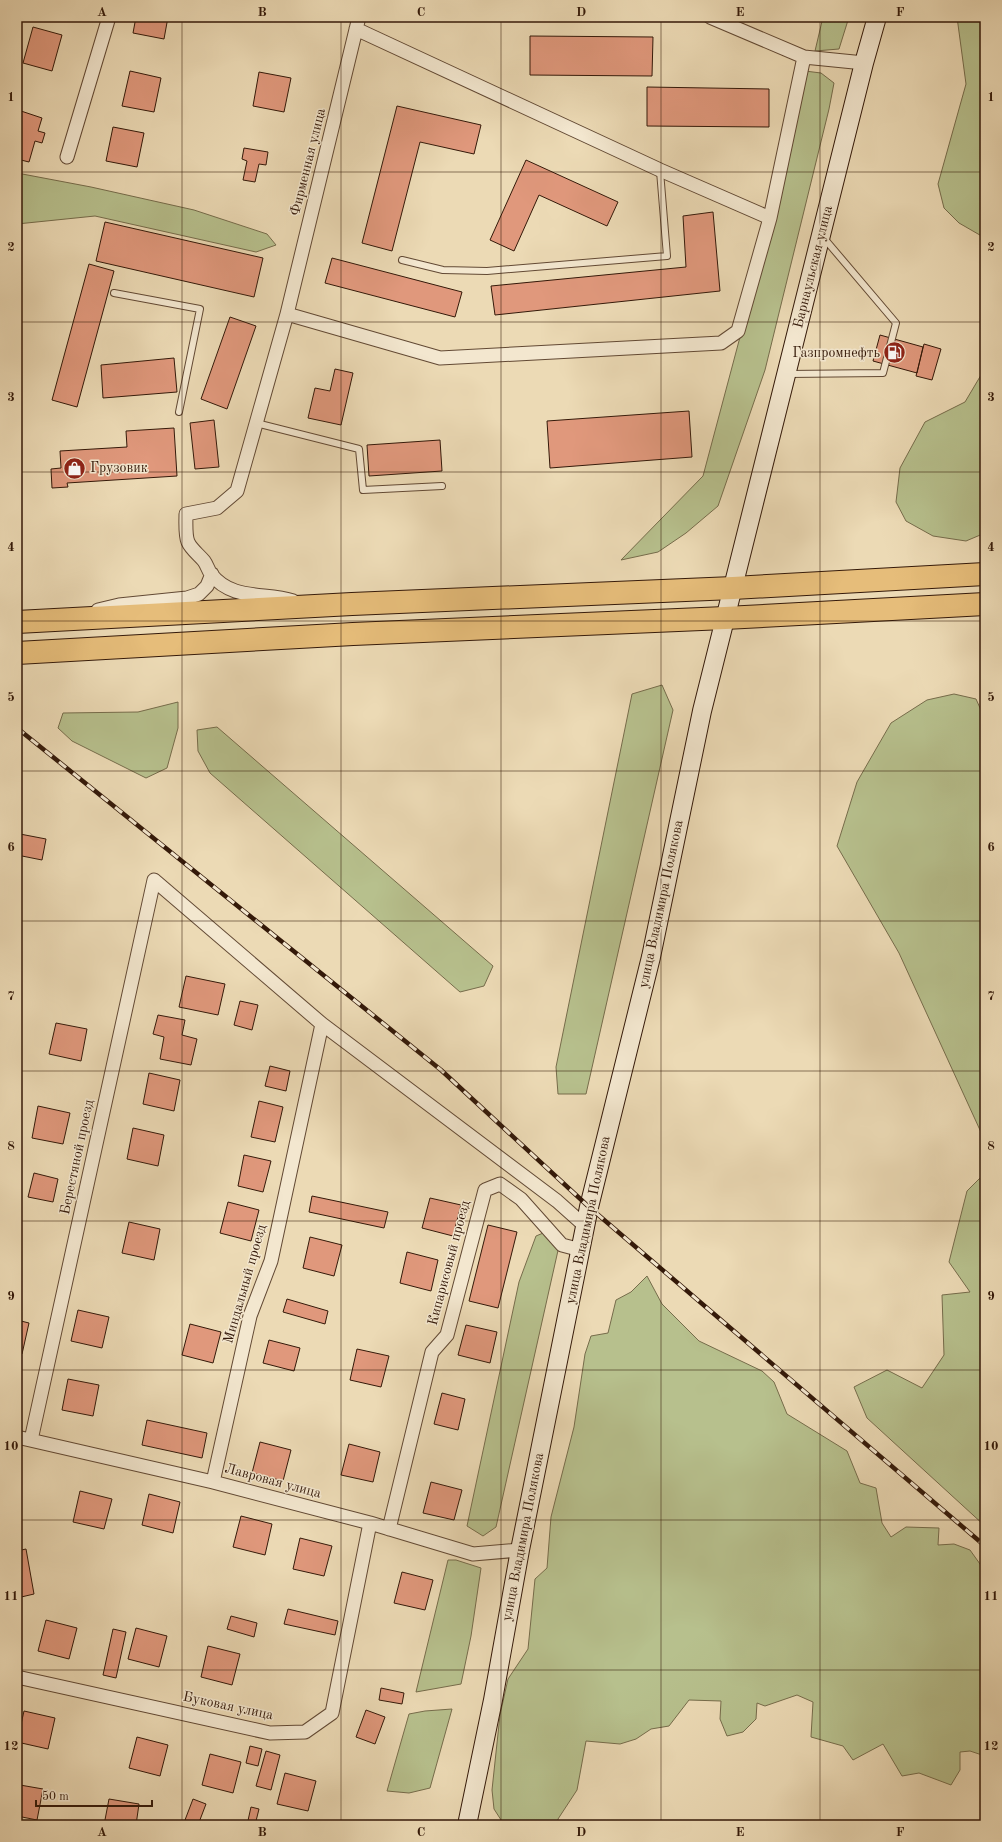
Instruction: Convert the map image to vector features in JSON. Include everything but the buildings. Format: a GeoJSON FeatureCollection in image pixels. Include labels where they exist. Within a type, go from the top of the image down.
{"type":"FeatureCollection","features":[{"type":"Feature","properties":{"kind":"highway"},"geometry":{"type":"LineString","coordinates":[[17,622],[352,604],[733,588],[985,574]]}},
{"type":"Feature","properties":{"kind":"highway"},"geometry":{"type":"LineString","coordinates":[[17,653],[353,634],[726,618],[985,604]]}},
{"type":"Feature","properties":{"kind":"street"},"geometry":{"type":"LineString","coordinates":[[67,157],[109,17]]}},
{"type":"Feature","properties":{"kind":"street"},"geometry":{"type":"LineString","coordinates":[[710,17],[804,58],[864,63]]}},
{"type":"Feature","properties":{"kind":"street","name":"Барнаульская улица"},"geometry":{"type":"LineString","coordinates":[[733,588],[864,63],[877,17]]}},
{"type":"Feature","properties":{"kind":"street"},"geometry":{"type":"LineString","coordinates":[[358,23],[660,170],[770,218]]}},
{"type":"Feature","properties":{"kind":"street","name":"Фирменная улица"},"geometry":{"type":"LineString","coordinates":[[212,574],[204,561],[188,542],[186,514],[217,508],[237,491],[287,314],[358,23]]}},
{"type":"Feature","properties":{"kind":"street"},"geometry":{"type":"LineString","coordinates":[[287,314],[440,358],[721,343],[738,331],[770,218],[804,58]]}},
{"type":"Feature","properties":{"kind":"street"},"geometry":{"type":"LineString","coordinates":[[63,620],[118,605],[187,598],[199,594],[207,586],[212,574],[232,590],[247,594],[282,598],[310,607]]}},
{"type":"Feature","properties":{"kind":"street","name":"улица Владимира Полякова"},"geometry":{"type":"LineString","coordinates":[[467,1825],[493,1700],[520,1550],[585,1226],[651,957],[702,711],[733,588]]}},
{"type":"Feature","properties":{"kind":"street","name":"Берестяной проезд"},"geometry":{"type":"LineString","coordinates":[[31,1440],[154,880],[322,1024]]}},
{"type":"Feature","properties":{"kind":"street"},"geometry":{"type":"LineString","coordinates":[[322,1024],[551,1197],[585,1226]]}},
{"type":"Feature","properties":{"kind":"street","name":"Миндальный проезд"},"geometry":{"type":"LineString","coordinates":[[213,1482],[250,1316],[271,1261],[322,1024]]}},
{"type":"Feature","properties":{"kind":"street","name":"Кипарисовый проезд"},"geometry":{"type":"LineString","coordinates":[[389,1529],[432,1352],[447,1335],[485,1190],[500,1184],[521,1199],[562,1245],[581,1250]]}},
{"type":"Feature","properties":{"kind":"street","name":"Лавровая улица"},"geometry":{"type":"LineString","coordinates":[[17,1437],[213,1482],[370,1523],[473,1554],[520,1550]]}},
{"type":"Feature","properties":{"kind":"street","name":"Буковая улица"},"geometry":{"type":"LineString","coordinates":[[17,1677],[270,1733],[305,1732],[332,1713],[370,1523]]}},
{"type":"Feature","properties":{"kind":"lane"},"geometry":{"type":"LineString","coordinates":[[402,260],[444,270],[487,271],[667,256],[660,170]]}},
{"type":"Feature","properties":{"kind":"lane"},"geometry":{"type":"LineString","coordinates":[[786,374],[883,373],[896,323],[822,235]]}},
{"type":"Feature","properties":{"kind":"lane"},"geometry":{"type":"LineString","coordinates":[[114,293],[200,309],[179,412]]}},
{"type":"Feature","properties":{"kind":"lane"},"geometry":{"type":"LineString","coordinates":[[256,423],[359,449],[363,490],[442,486]]}},
{"type":"Feature","properties":{"kind":"green space"},"geometry":{"type":"Polygon","coordinates":[[[823,17],[849,17],[839,49],[815,51],[823,17]]]}},
{"type":"Feature","properties":{"kind":"green space"},"geometry":{"type":"Polygon","coordinates":[[[957,17],[985,17],[985,238],[959,223],[944,208],[938,184],[966,84],[957,17]]]}},
{"type":"Feature","properties":{"kind":"green space"},"geometry":{"type":"Polygon","coordinates":[[[805,71],[821,73],[834,83],[829,109],[765,370],[718,506],[686,533],[658,552],[621,560],[703,476],[752,292],[805,71]]]}},
{"type":"Feature","properties":{"kind":"green space"},"geometry":{"type":"Polygon","coordinates":[[[17,173],[91,187],[194,210],[267,234],[276,245],[256,252],[95,216],[17,224],[17,173]]]}},
{"type":"Feature","properties":{"kind":"green space"},"geometry":{"type":"Polygon","coordinates":[[[985,356],[985,533],[966,541],[933,536],[906,521],[896,502],[900,468],[925,422],[965,402],[984,370],[985,356]]]}},
{"type":"Feature","properties":{"kind":"green space"},"geometry":{"type":"Polygon","coordinates":[[[662,685],[673,710],[586,1094],[558,1094],[556,1067],[632,694],[662,685]]]}},
{"type":"Feature","properties":{"kind":"green space"},"geometry":{"type":"Polygon","coordinates":[[[954,694],[976,699],[985,719],[985,1141],[899,953],[837,846],[857,782],[891,723],[927,700],[954,694]]]}},
{"type":"Feature","properties":{"kind":"green space"},"geometry":{"type":"Polygon","coordinates":[[[178,702],[178,728],[167,768],[146,778],[72,741],[58,728],[63,713],[138,712],[178,702]]]}},
{"type":"Feature","properties":{"kind":"green space"},"geometry":{"type":"Polygon","coordinates":[[[217,727],[493,966],[484,986],[460,992],[210,773],[198,751],[197,730],[217,727]]]}},
{"type":"Feature","properties":{"kind":"green space"},"geometry":{"type":"Polygon","coordinates":[[[985,1173],[985,1526],[867,1418],[854,1387],[887,1370],[922,1388],[944,1355],[942,1295],[970,1292],[949,1262],[967,1191],[985,1173]]]}},
{"type":"Feature","properties":{"kind":"green space"},"geometry":{"type":"Polygon","coordinates":[[[548,1231],[559,1246],[496,1527],[483,1536],[467,1526],[519,1282],[536,1236],[548,1231]]]}},
{"type":"Feature","properties":{"kind":"green space"},"geometry":{"type":"Polygon","coordinates":[[[647,1276],[662,1304],[699,1341],[762,1371],[774,1382],[787,1414],[847,1451],[860,1483],[876,1488],[882,1523],[891,1537],[906,1527],[939,1528],[938,1545],[954,1544],[970,1550],[985,1571],[985,1756],[970,1751],[960,1752],[960,1770],[951,1785],[919,1773],[902,1776],[883,1744],[853,1760],[843,1746],[811,1737],[813,1702],[797,1695],[765,1706],[757,1703],[756,1719],[743,1732],[727,1736],[720,1719],[721,1701],[689,1700],[669,1726],[651,1729],[636,1739],[620,1744],[586,1741],[577,1790],[558,1819],[557,1825],[503,1825],[494,1809],[492,1790],[500,1715],[508,1679],[528,1649],[535,1579],[547,1568],[551,1517],[574,1427],[585,1354],[591,1336],[608,1333],[616,1300],[631,1292],[647,1276]]]}},
{"type":"Feature","properties":{"kind":"green space"},"geometry":{"type":"Polygon","coordinates":[[[448,1560],[456,1560],[481,1568],[471,1636],[461,1684],[416,1692],[448,1560]]]}},
{"type":"Feature","properties":{"kind":"green space"},"geometry":{"type":"Polygon","coordinates":[[[452,1709],[430,1788],[409,1793],[387,1791],[409,1714],[452,1709]]]}},
{"type":"Feature","properties":{"kind":"railway"},"geometry":{"type":"LineString","coordinates":[[17,728],[441,1070],[589,1207],[985,1546]]}},
{"type":"Feature","properties":{"kind":"place","name":"Газпромнефть"},"geometry":{"type":"Point","coordinates":[895,353]}},
{"type":"Feature","properties":{"kind":"place","name":"Грузовик"},"geometry":{"type":"Point","coordinates":[74,468]}}]}
